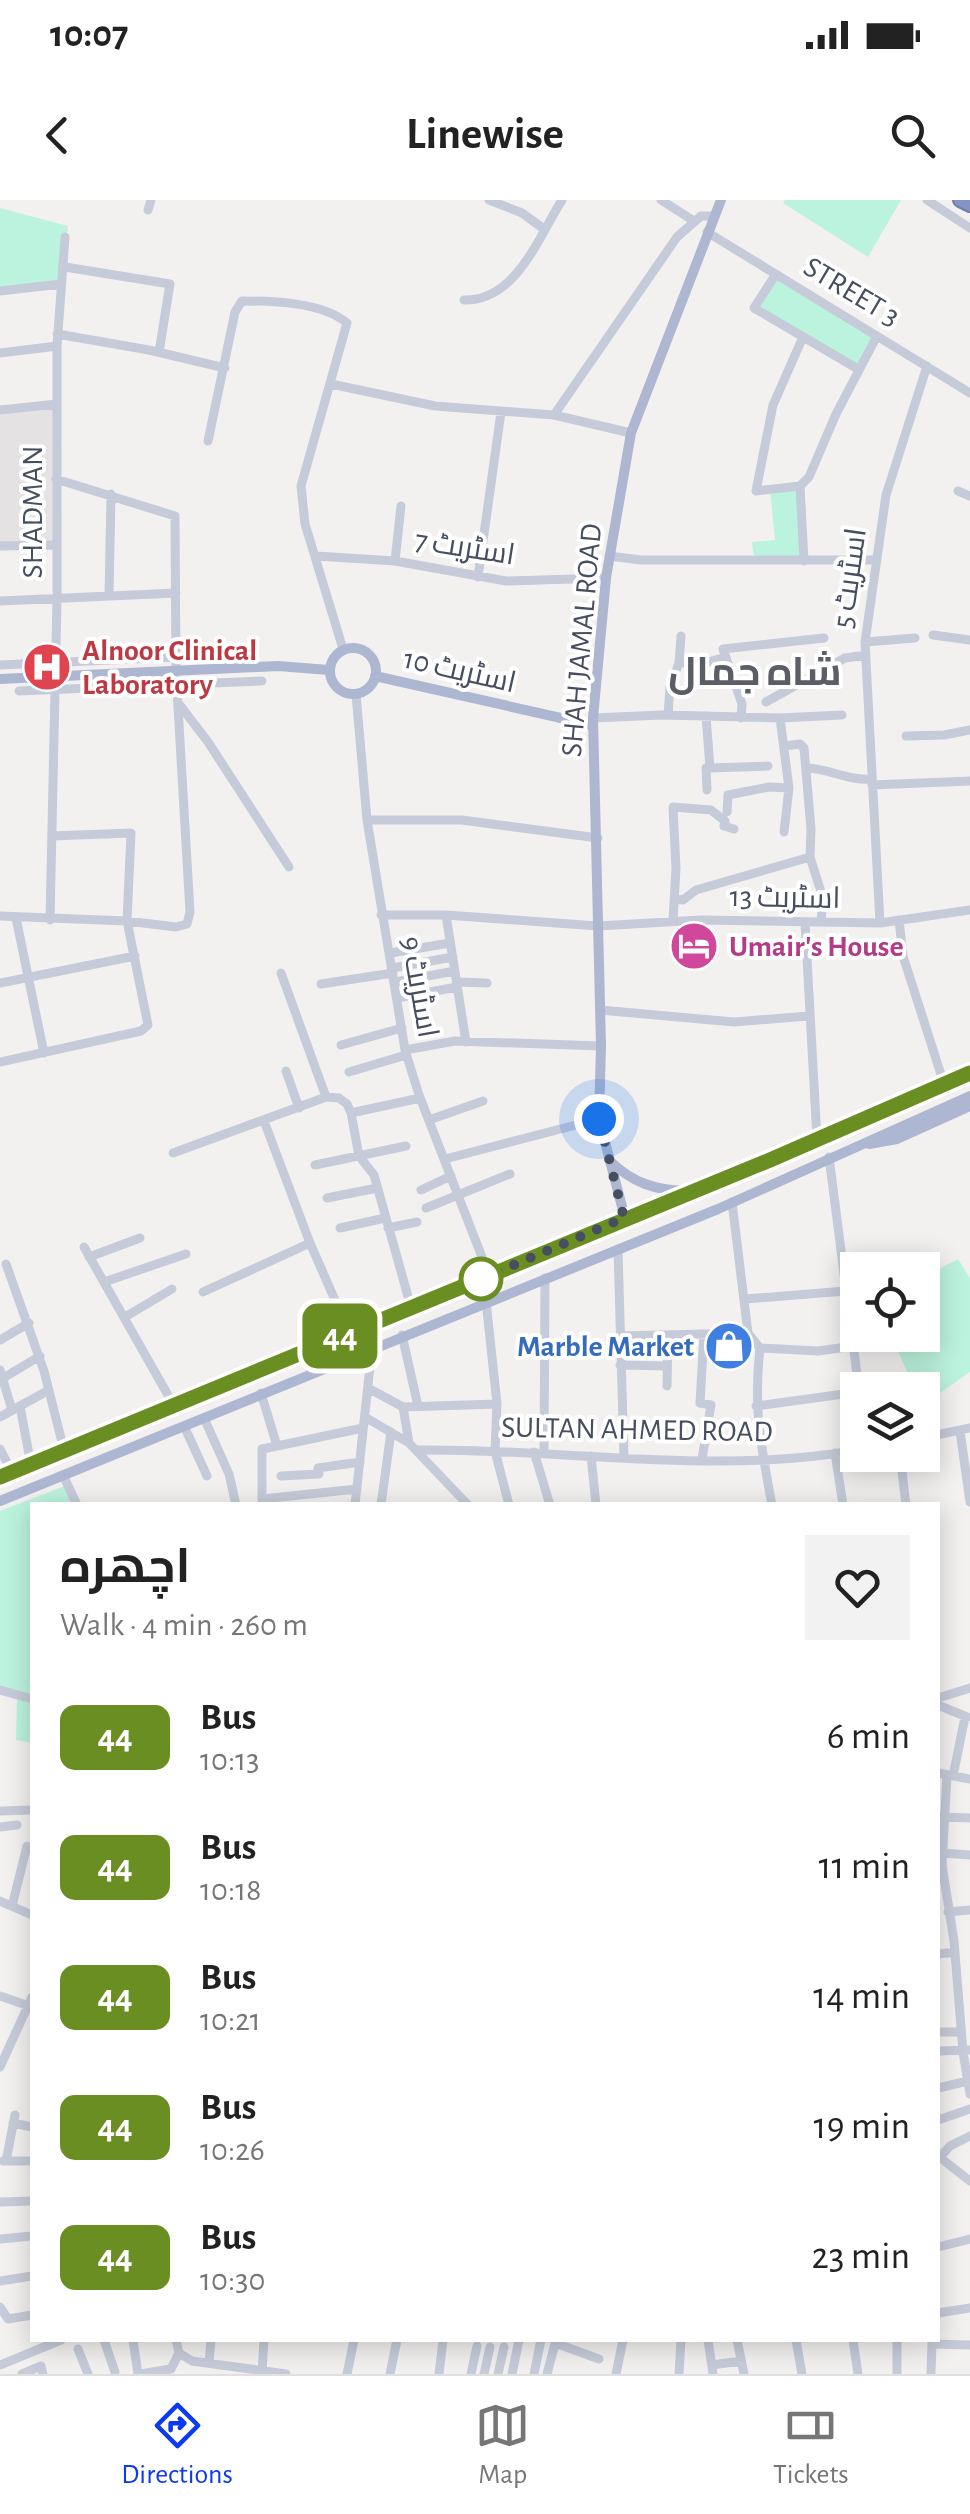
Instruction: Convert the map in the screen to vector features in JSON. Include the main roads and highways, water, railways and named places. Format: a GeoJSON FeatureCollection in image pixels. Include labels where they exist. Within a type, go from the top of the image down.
{"type":"FeatureCollection","features":[{"type":"Feature","properties":{"kind":"highway"},"geometry":{"type":"LineString","coordinates":[[960,200],[970,205]]}},
{"type":"Feature","properties":{"kind":"main road","name":"SHAH JAMAL ROAD"},"geometry":{"type":"LineString","coordinates":[[624,1218],[599,1119],[598,838],[593,722],[606,578],[631,433],[721,200]]}},
{"type":"Feature","properties":{"kind":"main road"},"geometry":{"type":"LineString","coordinates":[[358,648],[370,655],[375,676],[368,688],[356,694],[340,690],[329,670],[333,657],[343,649],[358,648]]}},
{"type":"Feature","properties":{"kind":"main road"},"geometry":{"type":"LineString","coordinates":[[0,680],[55,683],[176,679],[278,666],[329,670]]}},
{"type":"Feature","properties":{"kind":"main road","name":"اسٹریٹ 10"},"geometry":{"type":"LineString","coordinates":[[375,676],[593,722]]}},
{"type":"Feature","properties":{"kind":"main road"},"geometry":{"type":"LineString","coordinates":[[4,1476],[970,1073]]}},
{"type":"Feature","properties":{"kind":"main road"},"geometry":{"type":"LineString","coordinates":[[0,1498],[17,1489],[32,1489],[64,1477],[732,1202],[970,1096]]}},
{"type":"Feature","properties":{"kind":"main road"},"geometry":{"type":"LineString","coordinates":[[856,1146],[897,1140],[970,1106]]}},
{"type":"Feature","properties":{"kind":"main road"},"geometry":{"type":"LineString","coordinates":[[610,1162],[641,1184],[689,1191]]}},
{"type":"Feature","properties":{"kind":"place","name":"Alnoor Clinical Laboratory"},"geometry":{"type":"Point","coordinates":[47,667]}},
{"type":"Feature","properties":{"kind":"place","name":"Umair's House"},"geometry":{"type":"Point","coordinates":[694,946]}},
{"type":"Feature","properties":{"kind":"place","name":"Marble Market"},"geometry":{"type":"Point","coordinates":[729,1346]}},
{"type":"Feature","properties":{"kind":"district","name":"شاہ جمال"},"geometry":{"type":"Point","coordinates":[755,671]}}]}
